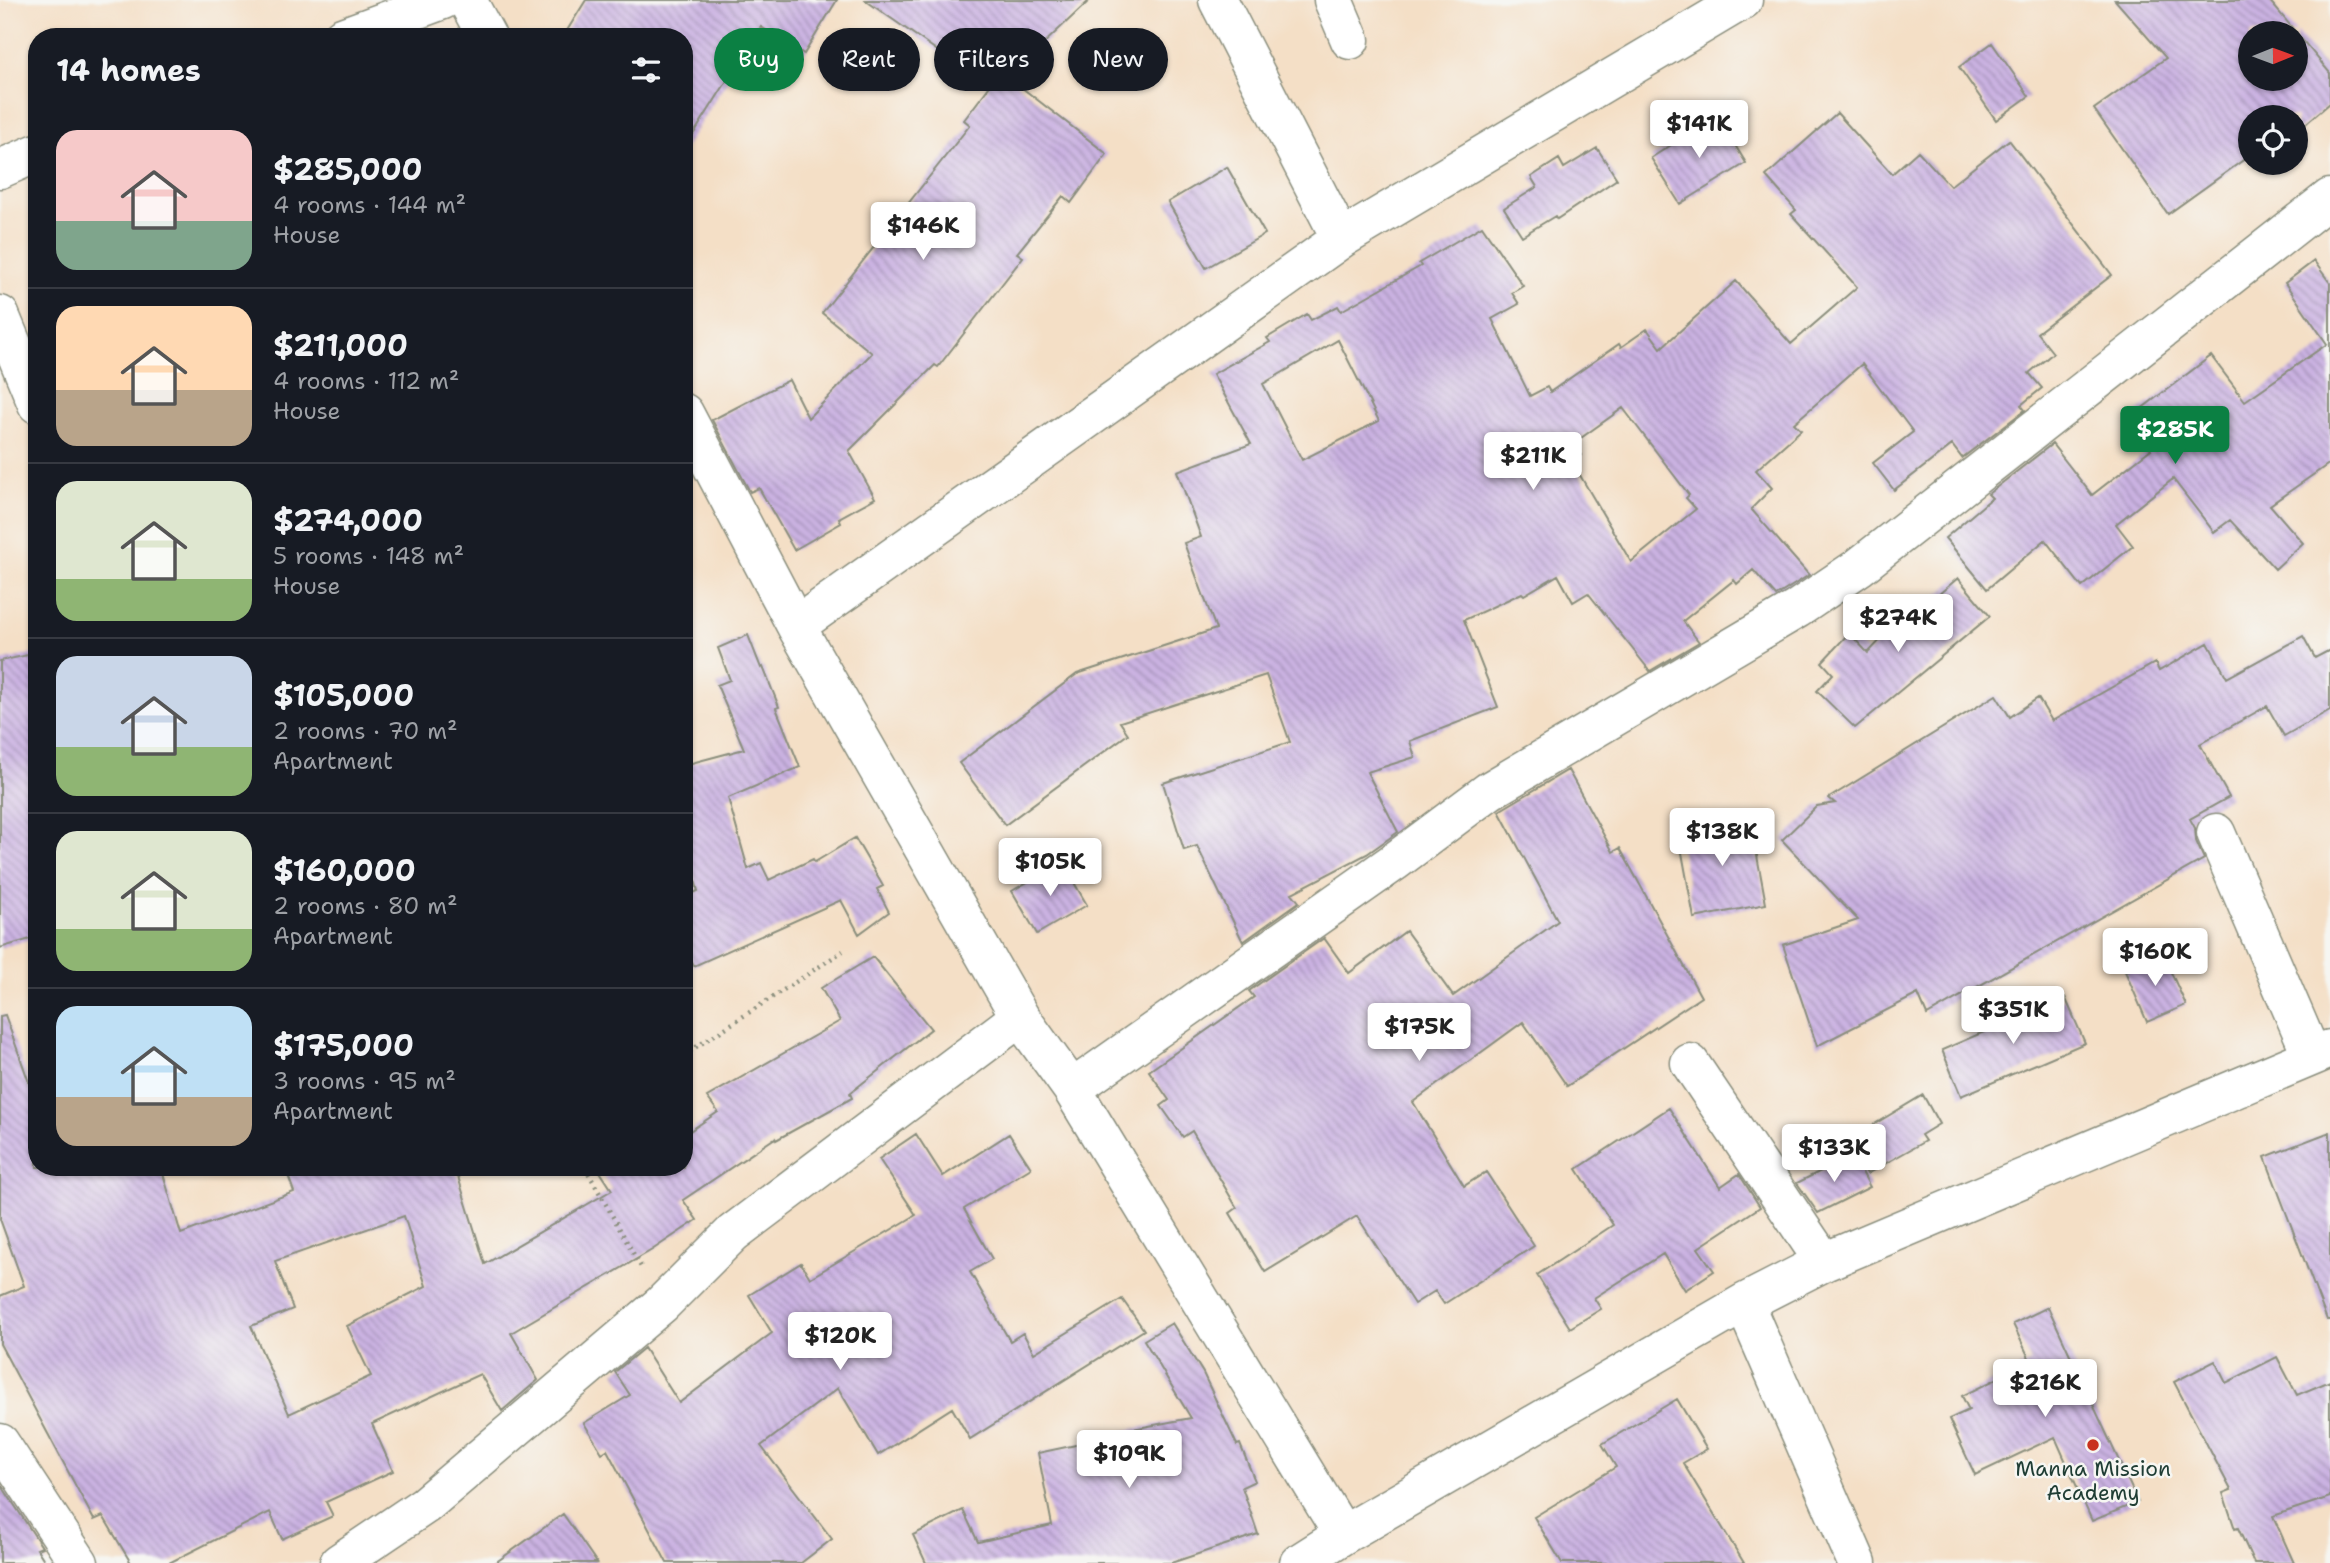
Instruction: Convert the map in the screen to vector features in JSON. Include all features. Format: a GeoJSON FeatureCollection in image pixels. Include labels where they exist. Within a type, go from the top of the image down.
{"type":"FeatureCollection","features":[{"type":"Feature","properties":{"kind":"street"},"geometry":{"type":"LineString","coordinates":[[367,28],[443,0]]}},
{"type":"Feature","properties":{"kind":"street"},"geometry":{"type":"LineString","coordinates":[[467,0],[482,28]]}},
{"type":"Feature","properties":{"kind":"street"},"geometry":{"type":"LineString","coordinates":[[1218,0],[1341,239]]}},
{"type":"Feature","properties":{"kind":"street"},"geometry":{"type":"LineString","coordinates":[[1333,0],[1350,40]]}},
{"type":"Feature","properties":{"kind":"street"},"geometry":{"type":"LineString","coordinates":[[796,626],[1341,239],[1743,0]]}},
{"type":"Feature","properties":{"kind":"street"},"geometry":{"type":"LineString","coordinates":[[0,169],[28,157]]}},
{"type":"Feature","properties":{"kind":"street"},"geometry":{"type":"LineString","coordinates":[[1072,1089],[1394,862],[1489,791],[1797,609],[1859,567],[2330,198]]}},
{"type":"Feature","properties":{"kind":"street"},"geometry":{"type":"LineString","coordinates":[[0,315],[28,382]]}},
{"type":"Feature","properties":{"kind":"street"},"geometry":{"type":"LineString","coordinates":[[693,430],[796,626],[1020,1017],[1072,1089],[1343,1535]]}},
{"type":"Feature","properties":{"kind":"street"},"geometry":{"type":"LineString","coordinates":[[1299,1563],[1744,1303],[1824,1262],[2321,1053],[2216,833]]}},
{"type":"Feature","properties":{"kind":"street"},"geometry":{"type":"LineString","coordinates":[[339,1563],[425,1505],[662,1304],[733,1233],[1020,1017]]}},
{"type":"Feature","properties":{"kind":"street"},"geometry":{"type":"LineString","coordinates":[[1690,1063],[1824,1262]]}},
{"type":"Feature","properties":{"kind":"street"},"geometry":{"type":"LineString","coordinates":[[1744,1303],[1857,1563]]}},
{"type":"Feature","properties":{"kind":"street"},"geometry":{"type":"LineString","coordinates":[[0,1443],[79,1563]]}},
{"type":"Feature","properties":{"kind":"path"},"geometry":{"type":"LineString","coordinates":[[693,1049],[843,951]]}},
{"type":"Feature","properties":{"kind":"path"},"geometry":{"type":"LineString","coordinates":[[589,1176],[662,1304]]}},
{"type":"Feature","properties":{"kind":"building"},"geometry":{"type":"Polygon","coordinates":[[[586,0],[837,0],[804,54],[804,28],[714,28],[714,91],[721,91],[693,135],[693,28],[569,28],[586,0]]]}},
{"type":"Feature","properties":{"kind":"building"},"geometry":{"type":"Polygon","coordinates":[[[865,0],[1090,0],[1054,34],[1054,28],[934,28],[934,48],[920,39],[920,28],[905,28],[865,0]]]}},
{"type":"Feature","properties":{"kind":"building"},"geometry":{"type":"Polygon","coordinates":[[[2115,0],[2269,0],[2287,21],[2238,21],[2238,91],[2308,91],[2308,47],[2330,73],[2330,103],[2308,122],[2308,105],[2238,105],[2238,164],[2168,214],[2094,109],[2166,58],[2115,0]]]}},
{"type":"Feature","properties":{"kind":"building"},"geometry":{"type":"Polygon","coordinates":[[[1992,43],[2029,96],[1996,120],[1959,67],[1992,43]]]}},
{"type":"Feature","properties":{"kind":"building"},"geometry":{"type":"Polygon","coordinates":[[[986,91],[1026,91],[1107,154],[1071,203],[1063,196],[1017,253],[1023,257],[938,367],[935,365],[849,451],[875,498],[839,518],[841,523],[794,550],[759,488],[750,492],[712,420],[789,380],[808,418],[872,353],[822,313],[970,125],[964,120],[986,91]]]}},
{"type":"Feature","properties":{"kind":"building"},"geometry":{"type":"Polygon","coordinates":[[[1837,113],[1892,174],[1918,151],[1950,186],[2009,140],[2112,275],[2037,333],[2053,353],[2029,373],[2042,388],[2021,405],[2025,410],[1962,458],[1952,445],[1894,490],[1873,463],[1913,432],[1862,364],[1794,423],[1801,430],[1756,470],[1772,488],[1751,509],[1809,575],[1776,596],[1753,570],[1737,584],[1734,580],[1683,621],[1699,642],[1650,671],[1588,593],[1573,602],[1558,575],[1524,595],[1522,593],[1464,620],[1498,707],[1410,741],[1415,757],[1367,772],[1398,832],[1367,854],[1292,893],[1299,902],[1243,942],[1197,846],[1184,850],[1163,783],[1290,742],[1266,675],[1120,722],[1128,734],[1005,825],[959,763],[1077,674],[1216,629],[1184,543],[1201,537],[1177,471],[1251,444],[1213,374],[1270,342],[1267,338],[1307,314],[1311,320],[1338,306],[1341,311],[1421,266],[1419,263],[1482,226],[1523,286],[1512,293],[1519,304],[1492,319],[1530,396],[1547,387],[1550,392],[1619,344],[1621,347],[1647,329],[1661,348],[1736,281],[1791,344],[1857,287],[1791,214],[1796,210],[1766,176],[1837,113]],[[1338,340],[1263,384],[1302,460],[1379,421],[1338,340]],[[1623,408],[1574,443],[1581,455],[1571,460],[1631,562],[1696,509],[1686,498],[1689,495],[1623,408]]]}},
{"type":"Feature","properties":{"kind":"building"},"geometry":{"type":"Polygon","coordinates":[[[1717,116],[1746,163],[1680,204],[1651,158],[1717,116]]]}},
{"type":"Feature","properties":{"kind":"building"},"geometry":{"type":"Polygon","coordinates":[[[1597,148],[1617,179],[1557,219],[1555,216],[1522,236],[1504,208],[1537,187],[1531,177],[1559,159],[1564,168],[1597,148]]]}},
{"type":"Feature","properties":{"kind":"building"},"geometry":{"type":"Polygon","coordinates":[[[1227,167],[1265,234],[1206,268],[1168,202],[1227,167]]]}},
{"type":"Feature","properties":{"kind":"building"},"geometry":{"type":"Polygon","coordinates":[[[2314,261],[2330,283],[2330,463],[2270,505],[2303,543],[2275,569],[2230,520],[2214,532],[2173,479],[2116,524],[2133,546],[2082,587],[2045,540],[1987,589],[1945,538],[1992,498],[1988,494],[2052,444],[2092,495],[2151,449],[2128,419],[2211,356],[2245,401],[2327,344],[2285,283],[2314,261]]]}},
{"type":"Feature","properties":{"kind":"building"},"geometry":{"type":"Polygon","coordinates":[[[1958,578],[1990,616],[1855,728],[1817,691],[1833,674],[1822,662],[1849,633],[1868,653],[1884,636],[1886,639],[1958,578]]]}},
{"type":"Feature","properties":{"kind":"building"},"geometry":{"type":"Polygon","coordinates":[[[748,635],[779,707],[776,708],[800,767],[728,798],[748,869],[761,863],[769,880],[813,859],[815,862],[855,838],[883,886],[877,889],[889,912],[859,934],[841,900],[694,966],[693,893],[698,891],[693,874],[693,763],[744,749],[717,685],[730,680],[718,648],[748,635]]]}},
{"type":"Feature","properties":{"kind":"building"},"geometry":{"type":"Polygon","coordinates":[[[2303,636],[2315,658],[2330,650],[2330,710],[2284,736],[2267,706],[2200,744],[2229,797],[2190,819],[2204,859],[1927,1015],[1918,994],[1817,1046],[1783,945],[1858,920],[1782,840],[1817,806],[1835,803],[1829,798],[1996,695],[2010,717],[2038,698],[2052,721],[2155,663],[2159,671],[2208,643],[2227,678],[2303,636]]]}},
{"type":"Feature","properties":{"kind":"building"},"geometry":{"type":"Polygon","coordinates":[[[28,655],[28,940],[0,948],[0,661],[28,655]]]}},
{"type":"Feature","properties":{"kind":"building"},"geometry":{"type":"Polygon","coordinates":[[[1568,770],[1613,852],[1620,848],[1701,997],[1567,1086],[1523,1022],[1413,1102],[1464,1186],[1486,1172],[1534,1246],[1444,1304],[1435,1291],[1414,1304],[1357,1216],[1265,1272],[1230,1213],[1237,1208],[1192,1131],[1183,1137],[1161,1106],[1169,1100],[1149,1071],[1254,997],[1249,991],[1324,938],[1349,973],[1406,931],[1453,996],[1558,921],[1499,811],[1568,770]]]}},
{"type":"Feature","properties":{"kind":"building"},"geometry":{"type":"Polygon","coordinates":[[[1750,818],[1766,904],[1694,918],[1678,831],[1750,818]]]}},
{"type":"Feature","properties":{"kind":"building"},"geometry":{"type":"Polygon","coordinates":[[[1062,862],[1087,905],[1037,934],[1012,891],[1062,862]]]}},
{"type":"Feature","properties":{"kind":"building"},"geometry":{"type":"Polygon","coordinates":[[[2163,955],[2186,1005],[2147,1022],[2125,971],[2163,955]]]}},
{"type":"Feature","properties":{"kind":"building"},"geometry":{"type":"Polygon","coordinates":[[[873,957],[931,1029],[850,1093],[852,1098],[776,1140],[775,1138],[683,1200],[697,1220],[652,1250],[511,1333],[538,1380],[502,1411],[480,1374],[372,1424],[393,1471],[326,1502],[333,1516],[282,1539],[270,1512],[169,1563],[131,1563],[103,1516],[94,1520],[0,1344],[0,1296],[24,1286],[0,1219],[0,1016],[5,1015],[28,1080],[28,1176],[164,1176],[181,1234],[294,1192],[288,1176],[458,1176],[485,1264],[612,1190],[603,1176],[693,1176],[693,1129],[718,1112],[707,1097],[840,1021],[821,988],[873,957]],[[404,1216],[275,1261],[293,1309],[251,1326],[289,1414],[371,1376],[347,1326],[426,1286],[404,1216]]]}},
{"type":"Feature","properties":{"kind":"building"},"geometry":{"type":"Polygon","coordinates":[[[2065,997],[2085,1043],[1961,1096],[1942,1050],[2065,997]]]}},
{"type":"Feature","properties":{"kind":"building"},"geometry":{"type":"Polygon","coordinates":[[[1923,1095],[1939,1124],[1921,1135],[1925,1141],[1867,1174],[1848,1140],[1923,1095]]]}},
{"type":"Feature","properties":{"kind":"building"},"geometry":{"type":"Polygon","coordinates":[[[1669,1108],[1720,1187],[1739,1174],[1760,1207],[1698,1248],[1714,1271],[1685,1290],[1663,1254],[1594,1298],[1601,1309],[1570,1328],[1537,1275],[1613,1225],[1577,1169],[1669,1108]]]}},
{"type":"Feature","properties":{"kind":"building"},"geometry":{"type":"Polygon","coordinates":[[[2330,1132],[2330,1320],[2327,1320],[2265,1157],[2330,1132]]]}},
{"type":"Feature","properties":{"kind":"building"},"geometry":{"type":"Polygon","coordinates":[[[916,1134],[943,1176],[1009,1134],[1031,1168],[964,1209],[992,1259],[970,1272],[1010,1341],[1023,1333],[1034,1353],[1122,1299],[1144,1330],[970,1439],[952,1408],[878,1455],[838,1388],[761,1446],[832,1539],[801,1563],[667,1563],[607,1450],[602,1453],[584,1423],[630,1395],[615,1372],[644,1348],[679,1403],[772,1333],[749,1295],[801,1263],[810,1278],[916,1215],[879,1159],[916,1134]]]}},
{"type":"Feature","properties":{"kind":"building"},"geometry":{"type":"Polygon","coordinates":[[[1853,1155],[1870,1187],[1818,1213],[1797,1183],[1853,1155]]]}},
{"type":"Feature","properties":{"kind":"building"},"geometry":{"type":"Polygon","coordinates":[[[2048,1307],[2138,1502],[2092,1521],[2055,1437],[1975,1475],[1949,1419],[1969,1410],[1962,1396],[2031,1362],[2013,1324],[2048,1307]]]}},
{"type":"Feature","properties":{"kind":"building"},"geometry":{"type":"Polygon","coordinates":[[[1172,1323],[1203,1373],[1237,1445],[1240,1444],[1255,1481],[1242,1487],[1258,1534],[1171,1563],[926,1563],[913,1535],[963,1510],[978,1542],[1052,1525],[1038,1453],[1123,1435],[1122,1431],[1191,1418],[1144,1340],[1172,1323]]]}},
{"type":"Feature","properties":{"kind":"building"},"geometry":{"type":"Polygon","coordinates":[[[2277,1357],[2297,1395],[2330,1381],[2330,1497],[2273,1516],[2294,1563],[2254,1563],[2238,1528],[2235,1529],[2223,1493],[2231,1490],[2174,1382],[2215,1361],[2226,1383],[2277,1357]]]}},
{"type":"Feature","properties":{"kind":"building"},"geometry":{"type":"Polygon","coordinates":[[[1677,1399],[1707,1449],[1683,1463],[1744,1563],[1562,1563],[1534,1517],[1616,1467],[1602,1444],[1677,1399]]]}},
{"type":"Feature","properties":{"kind":"building"},"geometry":{"type":"Polygon","coordinates":[[[0,1483],[42,1547],[37,1549],[46,1563],[0,1563],[0,1483]]]}},
{"type":"Feature","properties":{"kind":"building"},"geometry":{"type":"Polygon","coordinates":[[[563,1514],[597,1563],[495,1563],[563,1514]]]}},
{"type":"Feature","properties":{"kind":"place","name":"Manna Mission Academy"},"geometry":{"type":"Point","coordinates":[2093,1445]}}]}
